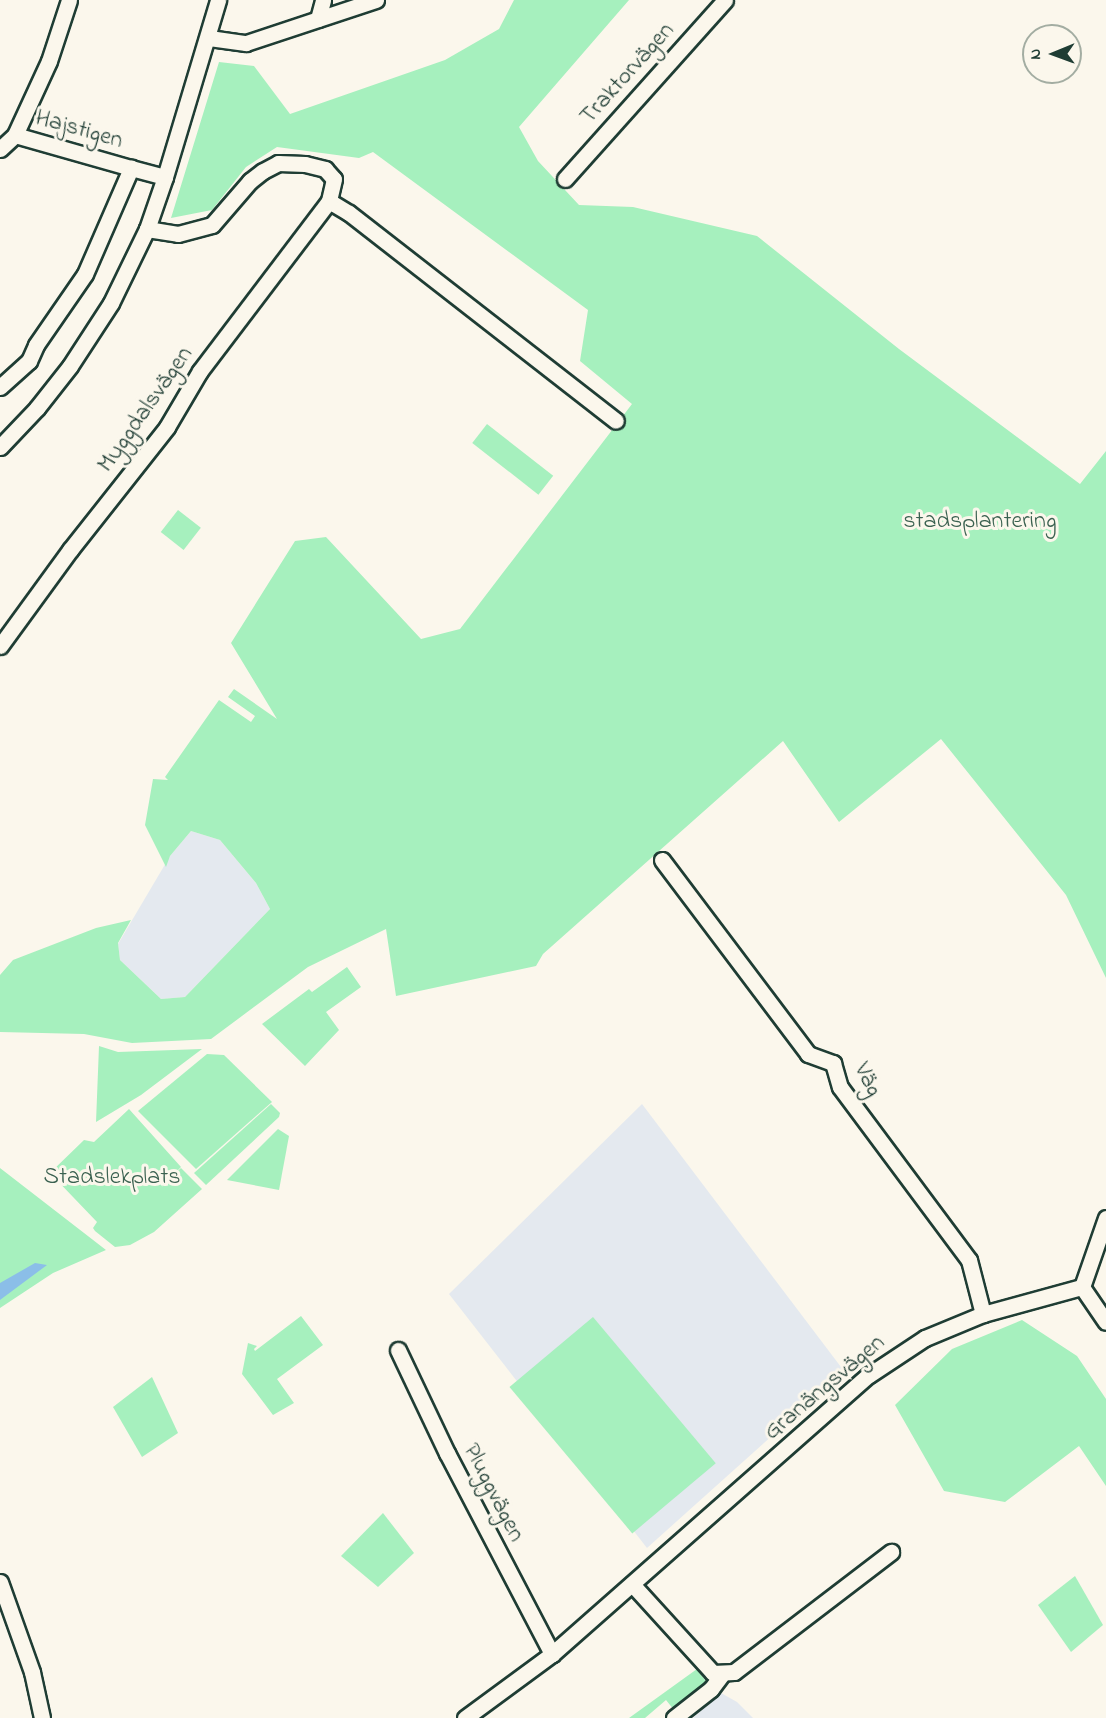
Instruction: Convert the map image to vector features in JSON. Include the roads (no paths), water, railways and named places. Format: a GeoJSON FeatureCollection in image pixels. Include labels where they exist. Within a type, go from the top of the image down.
{"type":"FeatureCollection","features":[{"type":"Feature","properties":{"kind":"street"},"geometry":{"type":"LineString","coordinates":[[0,149],[15,135],[49,61],[69,0]]}},
{"type":"Feature","properties":{"kind":"street"},"geometry":{"type":"LineString","coordinates":[[0,447],[37,408],[70,366],[111,303],[147,229],[209,38],[218,0]]}},
{"type":"Feature","properties":{"kind":"street"},"geometry":{"type":"LineString","coordinates":[[318,19],[323,0]]}},
{"type":"Feature","properties":{"kind":"street"},"geometry":{"type":"LineString","coordinates":[[209,38],[246,43],[376,0]]}},
{"type":"Feature","properties":{"kind":"street","name":"Traktorvägen"},"geometry":{"type":"LineString","coordinates":[[565,178],[725,0]]}},
{"type":"Feature","properties":{"kind":"street","name":"Hajstigen"},"geometry":{"type":"LineString","coordinates":[[15,135],[131,168]]}},
{"type":"Feature","properties":{"kind":"street"},"geometry":{"type":"LineString","coordinates":[[147,229],[178,234],[212,225],[250,182],[263,171],[278,163],[305,164],[325,169],[334,179],[329,201],[349,213],[616,421]]}},
{"type":"Feature","properties":{"kind":"street"},"geometry":{"type":"LineString","coordinates":[[0,387],[29,361],[36,345],[85,274],[131,168],[165,177]]}},
{"type":"Feature","properties":{"kind":"street","name":"Myggdalsvägen"},"geometry":{"type":"LineString","coordinates":[[0,646],[70,550],[167,428],[200,371],[329,201]]}},
{"type":"Feature","properties":{"kind":"street","name":"Väg"},"geometry":{"type":"LineString","coordinates":[[662,860],[808,1054],[833,1063],[840,1087],[969,1260],[982,1314]]}},
{"type":"Feature","properties":{"kind":"street"},"geometry":{"type":"LineString","coordinates":[[1106,1218],[1082,1287],[1106,1322]]}},
{"type":"Feature","properties":{"kind":"street","name":"Granängsvägen"},"geometry":{"type":"LineString","coordinates":[[465,1718],[552,1654],[869,1375],[925,1338],[982,1314],[1082,1287]]}},
{"type":"Feature","properties":{"kind":"street","name":"Pluggvägen"},"geometry":{"type":"LineString","coordinates":[[398,1350],[447,1453],[552,1654]]}},
{"type":"Feature","properties":{"kind":"street"},"geometry":{"type":"LineString","coordinates":[[632,1584],[713,1674],[734,1672],[891,1552]]}},
{"type":"Feature","properties":{"kind":"street"},"geometry":{"type":"LineString","coordinates":[[0,1582],[32,1672],[42,1718]]}},
{"type":"Feature","properties":{"kind":"street"},"geometry":{"type":"LineString","coordinates":[[674,1718],[711,1689],[723,1673]]}},
{"type":"Feature","properties":{"kind":"water"},"geometry":{"type":"Polygon","coordinates":[[[35,1263],[47,1265],[0,1300],[0,1283],[35,1263]]]}},
{"type":"Feature","properties":{"kind":"park label","name":"stadsplantering"},"geometry":{"type":"Point","coordinates":[980,522]}},
{"type":"Feature","properties":{"kind":"park label","name":"Stadslekplats"},"geometry":{"type":"Point","coordinates":[112,1178]}}]}
